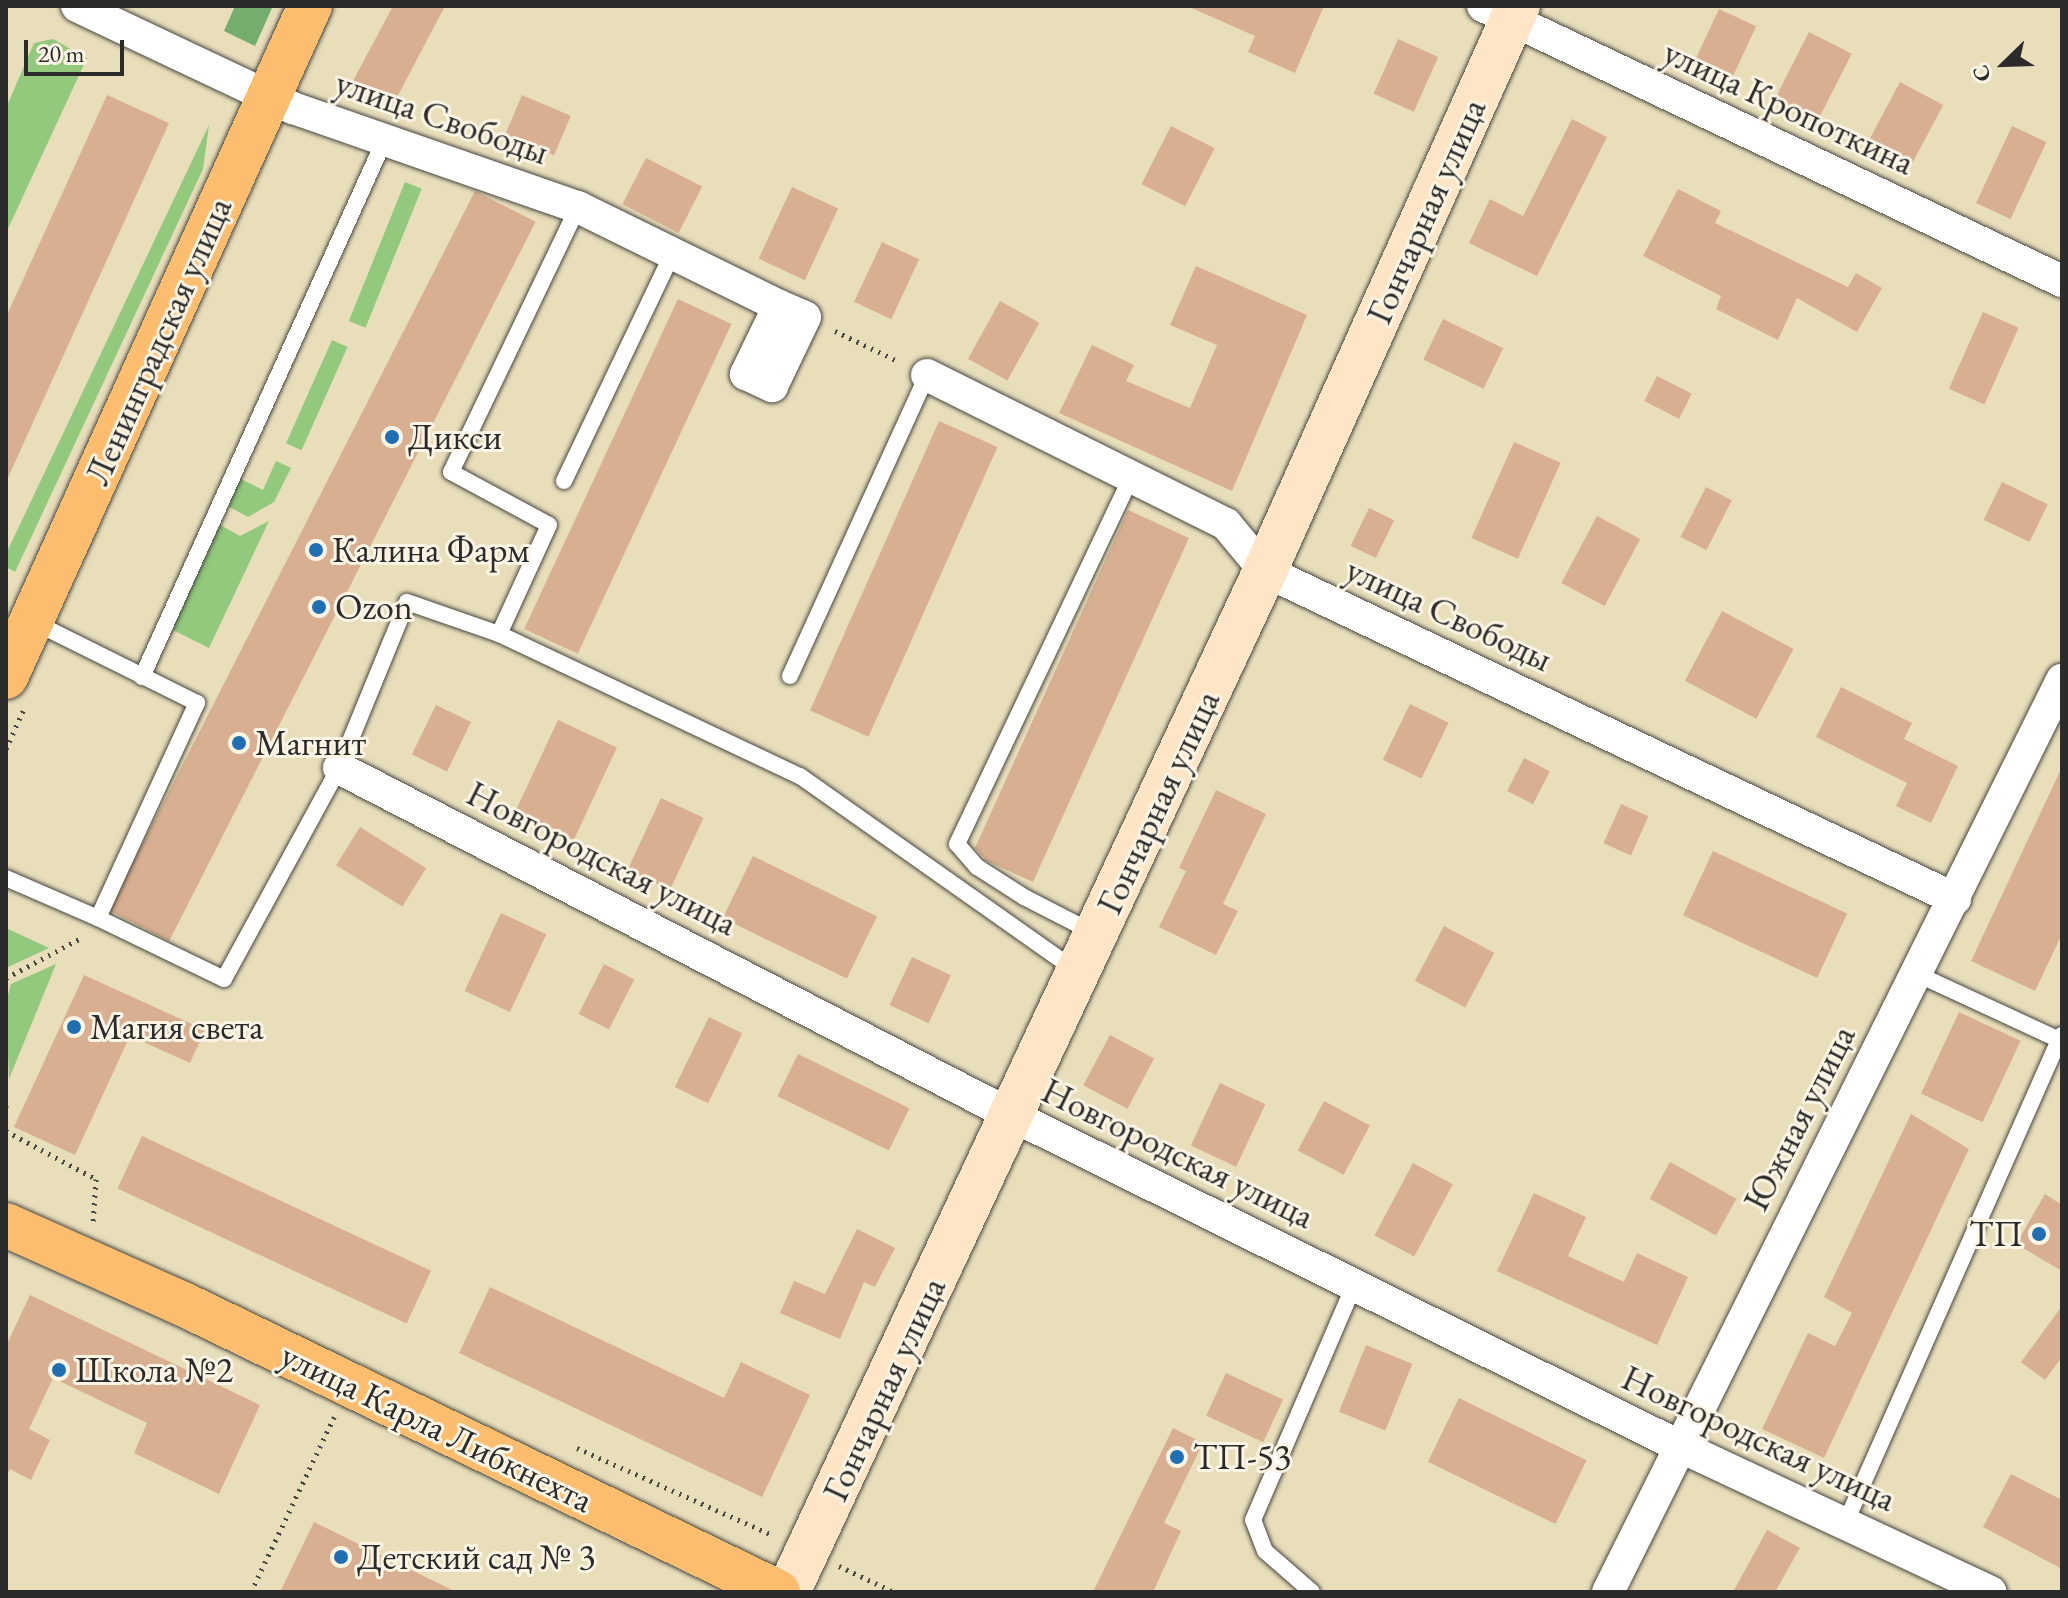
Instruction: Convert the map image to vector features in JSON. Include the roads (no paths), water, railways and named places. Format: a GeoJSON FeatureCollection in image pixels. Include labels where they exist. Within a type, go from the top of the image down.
{"type":"FeatureCollection","features":[{"type":"Feature","properties":{"kind":"main road","name":"Ленинградская улица"},"geometry":{"type":"LineString","coordinates":[[6,677],[19,615],[310,6]]}},
{"type":"Feature","properties":{"kind":"main road","name":"улица Карла Либкнехта"},"geometry":{"type":"LineString","coordinates":[[6,1225],[183,1304],[778,1592]]}},
{"type":"Feature","properties":{"kind":"street","name":"улица Свободы"},"geometry":{"type":"LineString","coordinates":[[77,6],[269,97],[578,207],[792,311]]}},
{"type":"Feature","properties":{"kind":"street","name":"улица Кропоткина"},"geometry":{"type":"LineString","coordinates":[[1504,11],[2062,281]]}},
{"type":"Feature","properties":{"kind":"street","name":"Гончарная улица"},"geometry":{"type":"LineString","coordinates":[[788,1592],[1265,571],[1504,11]]}},
{"type":"Feature","properties":{"kind":"street","name":"улица Свободы"},"geometry":{"type":"LineString","coordinates":[[927,375],[1226,524],[1265,571],[1955,899]]}},
{"type":"Feature","properties":{"kind":"street","name":"Южная улица"},"geometry":{"type":"LineString","coordinates":[[1608,1592],[2062,680]]}},
{"type":"Feature","properties":{"kind":"street","name":"Новгородская улица"},"geometry":{"type":"LineString","coordinates":[[339,768],[1013,1116],[1679,1446],[1990,1592]]}},
{"type":"Feature","properties":{"kind":"lane"},"geometry":{"type":"LineString","coordinates":[[142,677],[237,477],[385,139]]}},
{"type":"Feature","properties":{"kind":"lane"},"geometry":{"type":"LineString","coordinates":[[499,634],[549,525],[451,472],[578,207]]}},
{"type":"Feature","properties":{"kind":"lane"},"geometry":{"type":"LineString","coordinates":[[564,481],[673,252]]}},
{"type":"Feature","properties":{"kind":"lane"},"geometry":{"type":"LineString","coordinates":[[790,676],[927,375]]}},
{"type":"Feature","properties":{"kind":"lane"},"geometry":{"type":"LineString","coordinates":[[1087,953],[1024,897],[977,867],[957,844],[1131,478]]}},
{"type":"Feature","properties":{"kind":"lane"},"geometry":{"type":"LineString","coordinates":[[6,878],[224,979],[339,768],[407,602],[499,634],[800,776],[1087,953]]}},
{"type":"Feature","properties":{"kind":"lane"},"geometry":{"type":"LineString","coordinates":[[19,615],[197,703],[98,918]]}},
{"type":"Feature","properties":{"kind":"lane"},"geometry":{"type":"LineString","coordinates":[[1845,1524],[2061,1038],[1917,974]]}},
{"type":"Feature","properties":{"kind":"lane"},"geometry":{"type":"LineString","coordinates":[[1312,1592],[1265,1551],[1253,1520],[1354,1285]]}},
{"type":"Feature","properties":{"kind":"place","name":"Дикси"},"geometry":{"type":"Point","coordinates":[392,437]}},
{"type":"Feature","properties":{"kind":"place","name":"Калина Фарм"},"geometry":{"type":"Point","coordinates":[316,550]}},
{"type":"Feature","properties":{"kind":"place","name":"Ozon"},"geometry":{"type":"Point","coordinates":[319,607]}},
{"type":"Feature","properties":{"kind":"place","name":"Магнит"},"geometry":{"type":"Point","coordinates":[239,743]}},
{"type":"Feature","properties":{"kind":"place","name":"Магия света"},"geometry":{"type":"Point","coordinates":[74,1027]}},
{"type":"Feature","properties":{"kind":"place","name":"ТП"},"geometry":{"type":"Point","coordinates":[2039,1234]}},
{"type":"Feature","properties":{"kind":"place","name":"Школа №2"},"geometry":{"type":"Point","coordinates":[59,1370]}},
{"type":"Feature","properties":{"kind":"place","name":"ТП-53"},"geometry":{"type":"Point","coordinates":[1177,1457]}},
{"type":"Feature","properties":{"kind":"place","name":"Детский сад № 3"},"geometry":{"type":"Point","coordinates":[341,1557]}}]}
